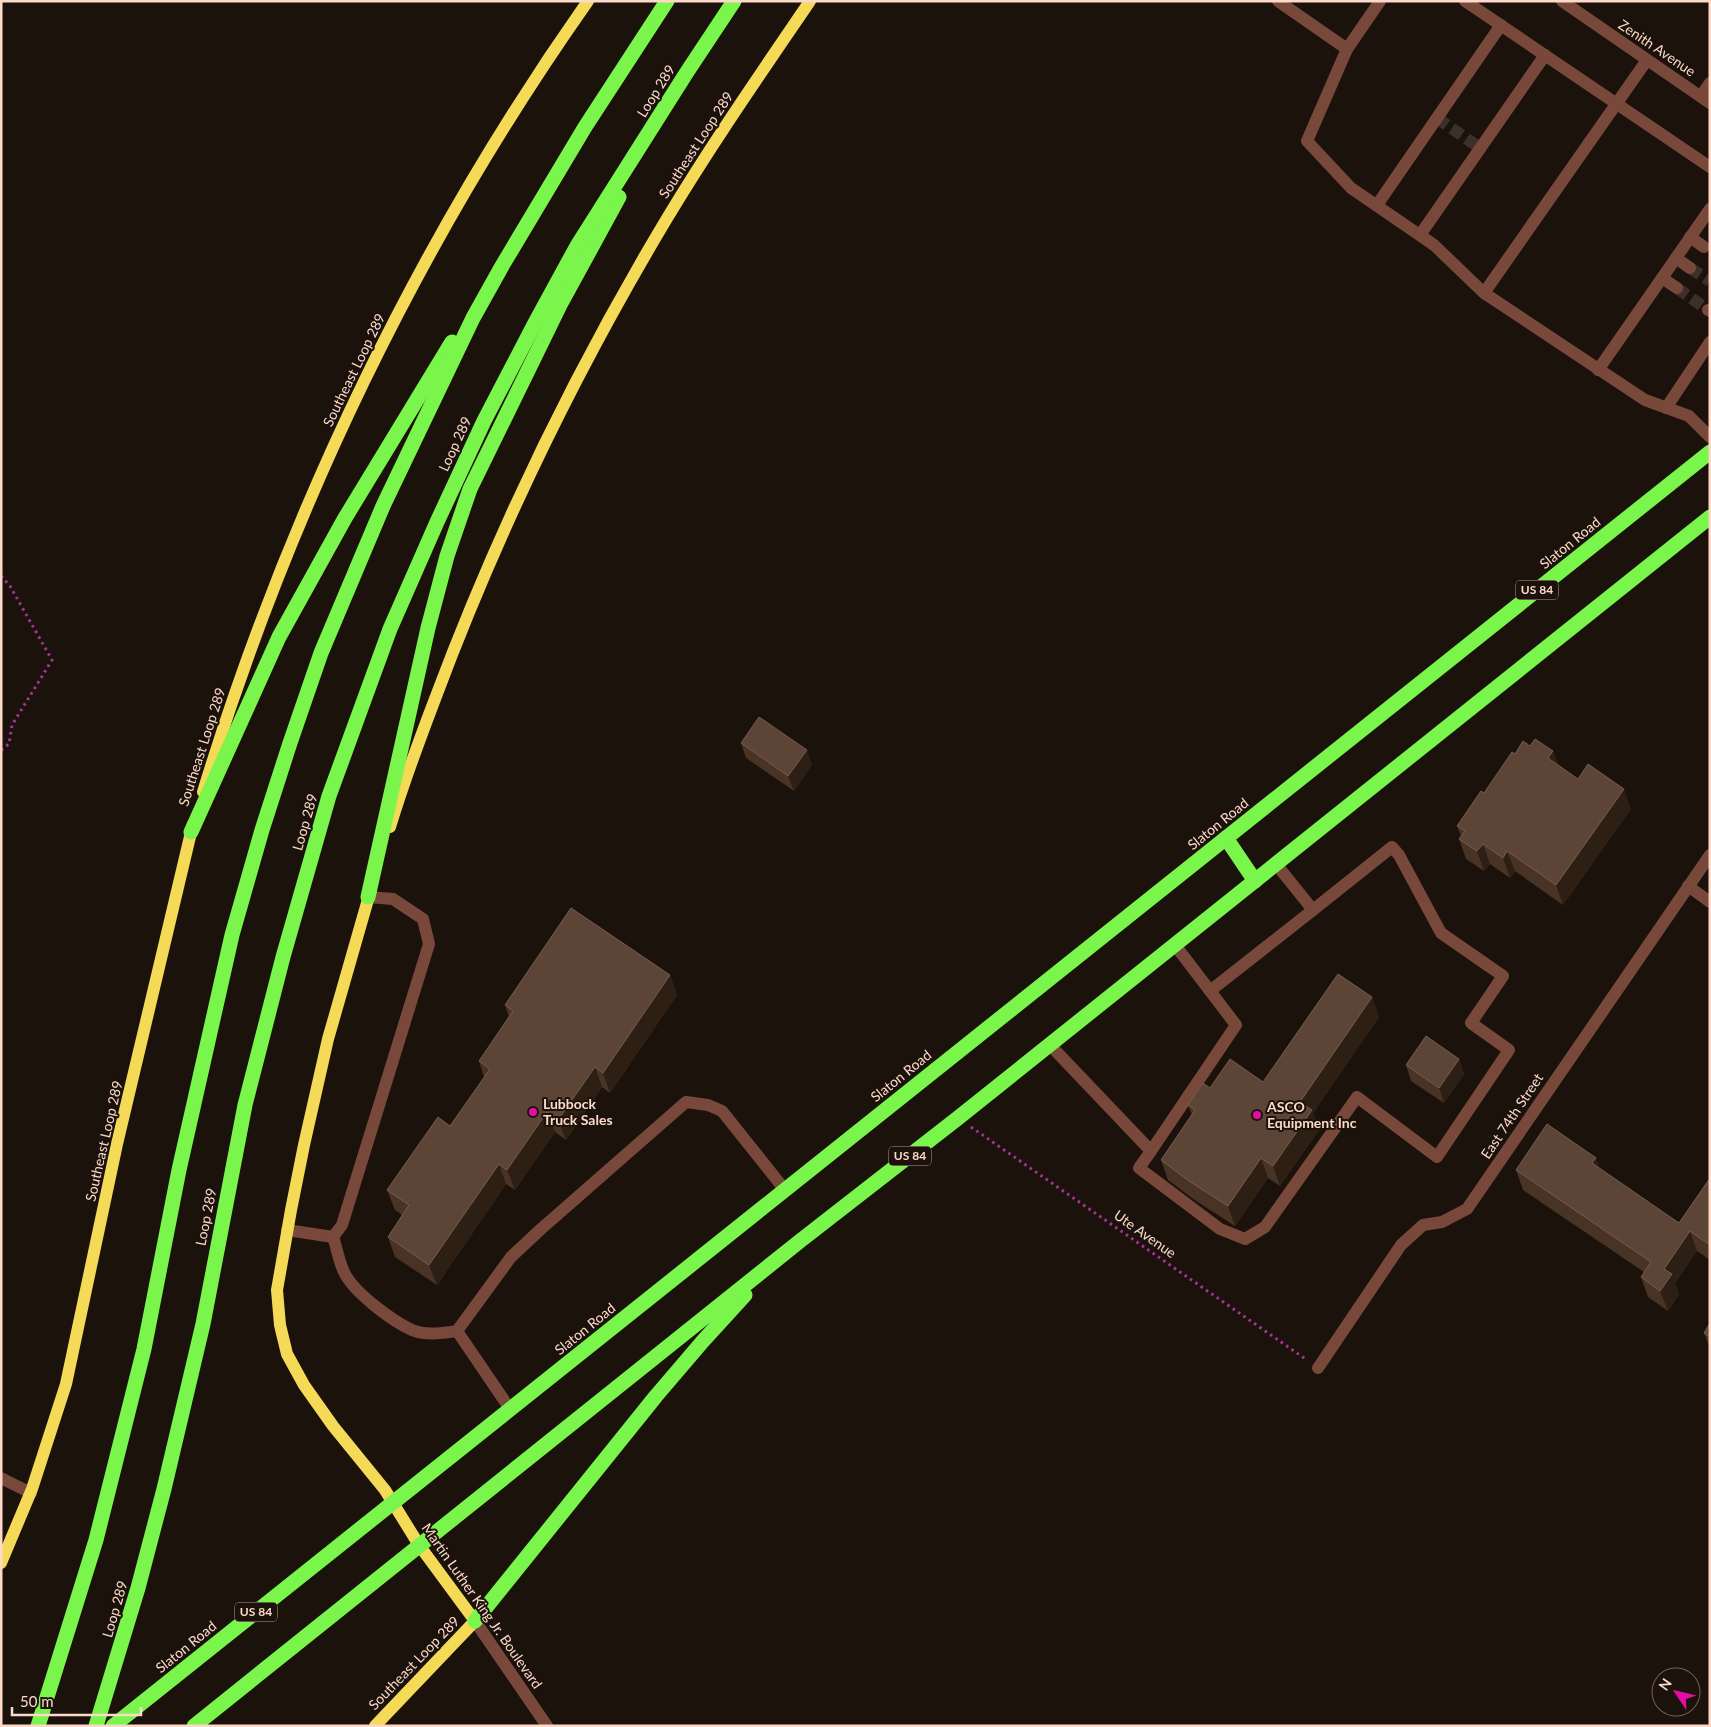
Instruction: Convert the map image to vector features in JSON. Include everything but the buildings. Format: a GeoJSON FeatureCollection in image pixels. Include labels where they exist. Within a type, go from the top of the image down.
{"type":"FeatureCollection","features":[{"type":"Feature","properties":{"kind":"highway"},"geometry":{"type":"LineString","coordinates":[[191,832],[279,637],[345,518],[445,352],[502,266],[585,127],[667,1]]}},
{"type":"Feature","properties":{"kind":"highway","name":"Loop 289"},"geometry":{"type":"LineString","coordinates":[[96,1726],[118,1655],[164,1489],[203,1324],[245,1105],[282,957],[329,796],[390,629],[484,422],[577,246],[734,1]]}},
{"type":"Feature","properties":{"kind":"highway"},"geometry":{"type":"LineString","coordinates":[[368,896],[428,628],[447,556],[470,490],[560,305],[687,72]]}},
{"type":"Feature","properties":{"kind":"highway"},"geometry":{"type":"LineString","coordinates":[[40,1719],[96,1540],[139,1368],[179,1170],[232,934],[268,812],[322,653],[383,506],[456,352],[502,266]]}},
{"type":"Feature","properties":{"kind":"highway","name":"Slaton Road"},"geometry":{"type":"LineString","coordinates":[[113,1726],[1710,452]]}},
{"type":"Feature","properties":{"kind":"highway","name":"US 84"},"geometry":{"type":"LineString","coordinates":[[194,1726],[1710,517]]}},
{"type":"Feature","properties":{"kind":"highway"},"geometry":{"type":"LineString","coordinates":[[1226,838],[1255,881]]}},
{"type":"Feature","properties":{"kind":"highway"},"geometry":{"type":"LineString","coordinates":[[475,1621],[703,1340],[800,1241]]}},
{"type":"Feature","properties":{"kind":"main road","name":"Southeast Loop 289"},"geometry":{"type":"LineString","coordinates":[[1,1562],[31,1493],[66,1384],[117,1144],[191,832],[221,733],[270,596],[336,440],[374,359],[419,272],[546,60],[588,1]]}},
{"type":"Feature","properties":{"kind":"main road","name":"Southeast Loop 289"},"geometry":{"type":"LineString","coordinates":[[393,1502],[386,1490],[333,1426],[304,1385],[288,1354],[280,1325],[277,1290],[287,1230],[328,1039],[368,896],[396,806],[473,600],[552,428],[602,333],[666,221],[708,152],[810,1]]}},
{"type":"Feature","properties":{"kind":"main road","name":"Martin Luther King Jr. Boulevard"},"geometry":{"type":"LineString","coordinates":[[393,1502],[419,1545],[475,1621]]}},
{"type":"Feature","properties":{"kind":"main road","name":"Southeast Loop 289"},"geometry":{"type":"LineString","coordinates":[[375,1726],[475,1621]]}},
{"type":"Feature","properties":{"kind":"street"},"geometry":{"type":"LineString","coordinates":[[1278,1],[1347,49]]}},
{"type":"Feature","properties":{"kind":"street"},"geometry":{"type":"LineString","coordinates":[[1380,1],[1347,49],[1307,141],[1351,188],[1434,245],[1484,292],[1645,400],[1689,416],[1710,437]]}},
{"type":"Feature","properties":{"kind":"street"},"geometry":{"type":"LineString","coordinates":[[1465,1],[1710,167]]}},
{"type":"Feature","properties":{"kind":"street","name":"Zenith Avenue"},"geometry":{"type":"LineString","coordinates":[[1562,1],[1705,100]]}},
{"type":"Feature","properties":{"kind":"street"},"geometry":{"type":"LineString","coordinates":[[1377,205],[1501,26]]}},
{"type":"Feature","properties":{"kind":"street"},"geometry":{"type":"LineString","coordinates":[[1420,235],[1545,55]]}},
{"type":"Feature","properties":{"kind":"street"},"geometry":{"type":"LineString","coordinates":[[1484,292],[1647,60]]}},
{"type":"Feature","properties":{"kind":"street"},"geometry":{"type":"LineString","coordinates":[[1705,100],[1710,83]]}},
{"type":"Feature","properties":{"kind":"street"},"geometry":{"type":"LineString","coordinates":[[1598,370],[1708,213]]}},
{"type":"Feature","properties":{"kind":"street"},"geometry":{"type":"LineString","coordinates":[[1690,237],[1704,247]]}},
{"type":"Feature","properties":{"kind":"street"},"geometry":{"type":"LineString","coordinates":[[1676,258],[1690,268]]}},
{"type":"Feature","properties":{"kind":"street"},"geometry":{"type":"LineString","coordinates":[[1662,278],[1677,288]]}},
{"type":"Feature","properties":{"kind":"street"},"geometry":{"type":"LineString","coordinates":[[1666,408],[1710,342]]}},
{"type":"Feature","properties":{"kind":"street"},"geometry":{"type":"LineString","coordinates":[[1175,945],[1210,991],[1236,1025],[1139,1168],[1220,1229],[1245,1239],[1265,1227],[1356,1098],[1437,1157],[1508,1050],[1471,1023],[1503,976],[1441,933],[1399,855],[1392,847],[1210,991]]}},
{"type":"Feature","properties":{"kind":"street","name":"East 74th Street"},"geometry":{"type":"LineString","coordinates":[[1318,1368],[1401,1245],[1423,1225],[1442,1222],[1467,1209],[1710,855]]}},
{"type":"Feature","properties":{"kind":"street"},"geometry":{"type":"LineString","coordinates":[[1276,864],[1312,910]]}},
{"type":"Feature","properties":{"kind":"street"},"geometry":{"type":"LineString","coordinates":[[1688,886],[1710,902]]}},
{"type":"Feature","properties":{"kind":"street"},"geometry":{"type":"LineString","coordinates":[[333,1237],[342,1226],[429,944],[423,919],[393,899],[368,896]]}},
{"type":"Feature","properties":{"kind":"street"},"geometry":{"type":"LineString","coordinates":[[1050,1045],[1151,1151]]}},
{"type":"Feature","properties":{"kind":"street"},"geometry":{"type":"LineString","coordinates":[[333,1237],[345,1274],[363,1296],[413,1330],[436,1334],[457,1331],[511,1257],[686,1102],[708,1105],[722,1111],[784,1190]]}},
{"type":"Feature","properties":{"kind":"street"},"geometry":{"type":"LineString","coordinates":[[287,1230],[333,1237]]}},
{"type":"Feature","properties":{"kind":"street"},"geometry":{"type":"LineString","coordinates":[[457,1331],[510,1409]]}},
{"type":"Feature","properties":{"kind":"street"},"geometry":{"type":"LineString","coordinates":[[1,1478],[31,1493]]}},
{"type":"Feature","properties":{"kind":"street","name":"Martin Luther King Jr. Boulevard"},"geometry":{"type":"LineString","coordinates":[[475,1621],[547,1726]]}},
{"type":"Feature","properties":{"kind":"path"},"geometry":{"type":"LineString","coordinates":[[1,576],[10,586],[52,660],[12,725],[9,744],[1,750]]}},
{"type":"Feature","properties":{"kind":"path","name":"Ute Avenue"},"geometry":{"type":"LineString","coordinates":[[958,1118],[1318,1368]]}},
{"type":"Feature","properties":{"kind":"tunnel"},"geometry":{"type":"LineString","coordinates":[[1437,118],[1480,148]]}},
{"type":"Feature","properties":{"kind":"tunnel"},"geometry":{"type":"LineString","coordinates":[[1690,268],[1710,281]]}},
{"type":"Feature","properties":{"kind":"tunnel"},"geometry":{"type":"LineString","coordinates":[[1677,288],[1708,310]]}},
{"type":"Feature","properties":{"kind":"place","name":"Lubbock Truck Sales"},"geometry":{"type":"Point","coordinates":[533,1112]}},
{"type":"Feature","properties":{"kind":"place","name":"ASCO Equipment Inc"},"geometry":{"type":"Point","coordinates":[1257,1115]}}]}
